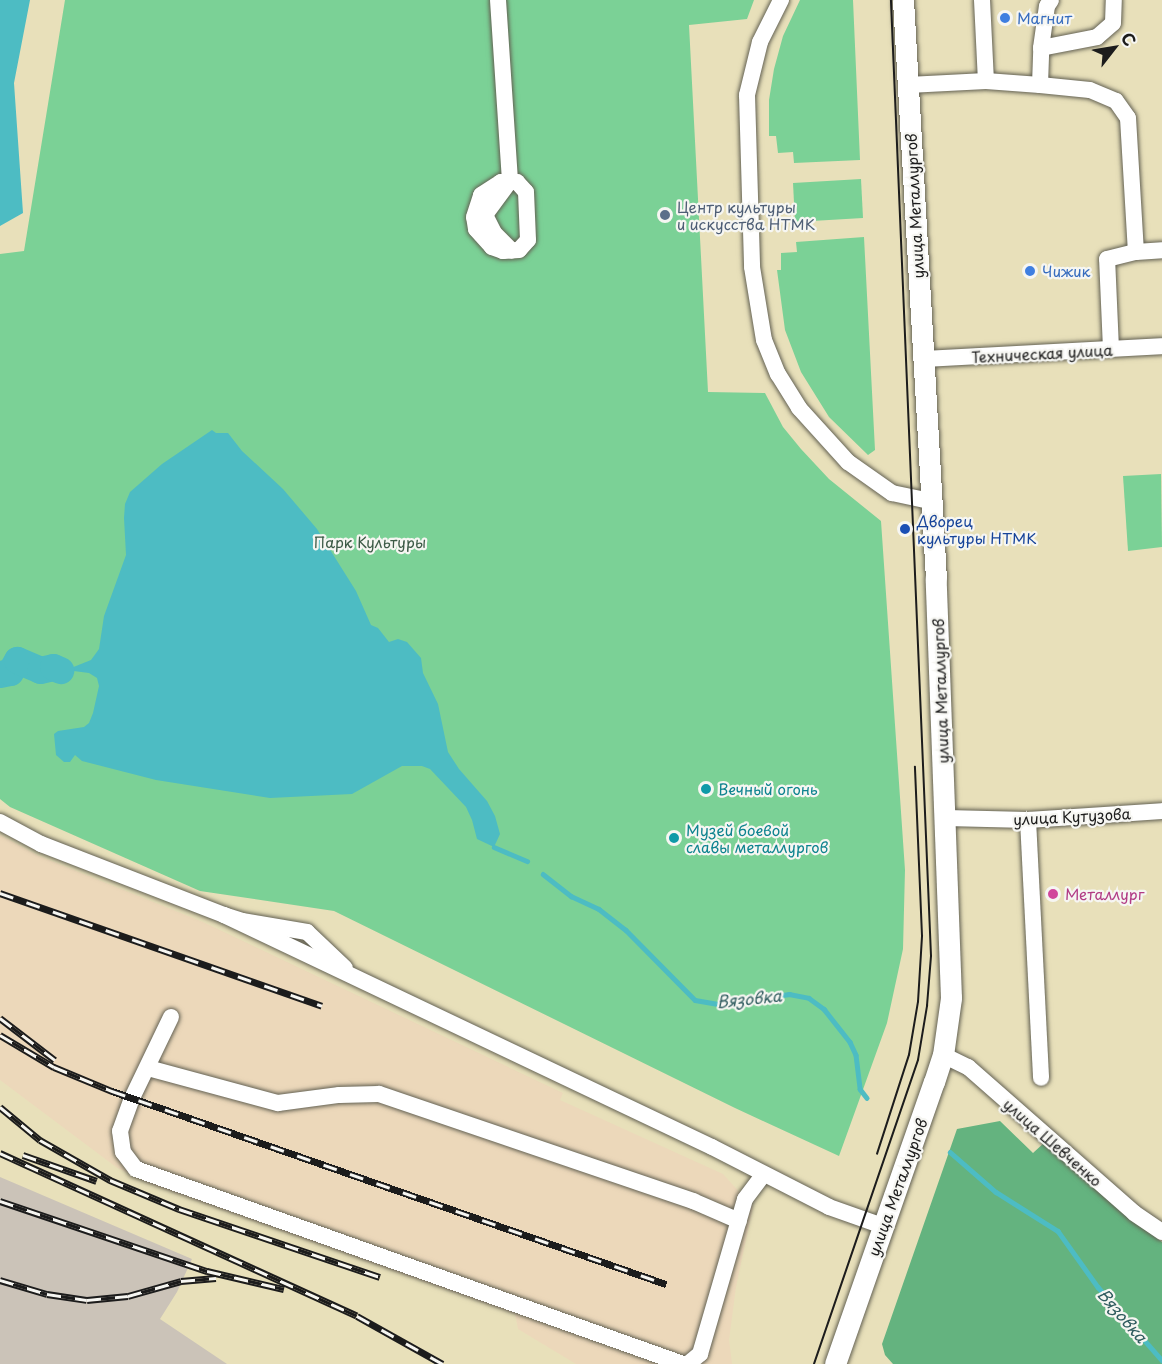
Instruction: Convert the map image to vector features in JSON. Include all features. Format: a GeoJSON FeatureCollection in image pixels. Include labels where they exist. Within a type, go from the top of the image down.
{"type":"FeatureCollection","features":[{"type":"Feature","properties":{"kind":"main road","name":"улица Металлургов"},"geometry":{"type":"LineString","coordinates":[[835,1364],[943,1055],[948,1025],[951,970],[936,579],[929,501],[903,0]]}},
{"type":"Feature","properties":{"kind":"street"},"geometry":{"type":"LineString","coordinates":[[498,0],[510,181]]}},
{"type":"Feature","properties":{"kind":"street"},"geometry":{"type":"LineString","coordinates":[[781,0],[754,59],[747,95],[752,267],[754,294],[764,340],[778,374],[799,408],[848,462],[892,493],[929,501]]}},
{"type":"Feature","properties":{"kind":"street"},"geometry":{"type":"LineString","coordinates":[[982,0],[986,81]]}},
{"type":"Feature","properties":{"kind":"street"},"geometry":{"type":"LineString","coordinates":[[1040,85],[1041,48],[1047,6],[1051,0]]}},
{"type":"Feature","properties":{"kind":"street"},"geometry":{"type":"LineString","coordinates":[[1041,48],[1097,38],[1113,23],[1114,0]]}},
{"type":"Feature","properties":{"kind":"street"},"geometry":{"type":"LineString","coordinates":[[908,85],[986,81],[1040,85],[1090,90],[1116,101],[1123,107],[1128,118],[1136,252]]}},
{"type":"Feature","properties":{"kind":"street"},"geometry":{"type":"LineString","coordinates":[[510,181],[517,182],[526,192],[528,240],[519,250],[512,251],[492,247],[483,239],[474,218],[482,195],[490,187],[510,181]]}},
{"type":"Feature","properties":{"kind":"street"},"geometry":{"type":"LineString","coordinates":[[1111,349],[1107,259],[1136,252],[1162,250]]}},
{"type":"Feature","properties":{"kind":"street","name":"Техническая улица"},"geometry":{"type":"LineString","coordinates":[[922,359],[1162,346]]}},
{"type":"Feature","properties":{"kind":"street","name":"улица Кутузова"},"geometry":{"type":"LineString","coordinates":[[946,818],[1028,820],[1162,811]]}},
{"type":"Feature","properties":{"kind":"street"},"geometry":{"type":"LineString","coordinates":[[1028,820],[1041,1078]]}},
{"type":"Feature","properties":{"kind":"street"},"geometry":{"type":"LineString","coordinates":[[0,822],[41,844],[224,915],[829,1207],[883,1226]]}},
{"type":"Feature","properties":{"kind":"street"},"geometry":{"type":"LineString","coordinates":[[171,1017],[132,1098],[120,1131],[123,1152],[136,1169],[683,1364]]}},
{"type":"Feature","properties":{"kind":"street","name":"улица Шевченко"},"geometry":{"type":"LineString","coordinates":[[943,1055],[968,1067],[1134,1213],[1162,1232]]}},
{"type":"Feature","properties":{"kind":"street"},"geometry":{"type":"LineString","coordinates":[[148,1068],[278,1103],[339,1095],[379,1094],[693,1201],[739,1221]]}},
{"type":"Feature","properties":{"kind":"street"},"geometry":{"type":"LineString","coordinates":[[688,1364],[700,1354],[745,1199],[764,1174]]}},
{"type":"Feature","properties":{"kind":"shaded area"},"geometry":{"type":"Polygon","coordinates":[[[0,835],[39,856],[203,922],[563,1093],[560,1100],[723,1174],[753,1207],[736,1287],[729,1340],[732,1364],[576,1364],[518,1329],[515,1314],[147,1183],[116,1167],[0,1080],[0,835]]]}},
{"type":"Feature","properties":{"kind":"shaded area"},"geometry":{"type":"Polygon","coordinates":[[[0,1177],[192,1259],[177,1292],[160,1319],[227,1364],[0,1364],[0,1177]]]}},
{"type":"Feature","properties":{"kind":"green space","name":"Парк Культуры"},"geometry":{"type":"Polygon","coordinates":[[[65,0],[754,0],[747,19],[689,25],[708,392],[765,393],[783,427],[801,449],[829,479],[881,521],[905,870],[903,949],[887,1023],[839,1156],[735,1108],[334,911],[200,891],[10,807],[0,799],[0,254],[24,251],[65,0]]]}},
{"type":"Feature","properties":{"kind":"green space"},"geometry":{"type":"Polygon","coordinates":[[[800,0],[853,0],[860,160],[794,163],[793,152],[778,153],[776,136],[769,136],[769,100],[774,69],[783,36],[800,0]]]}},
{"type":"Feature","properties":{"kind":"green space"},"geometry":{"type":"Polygon","coordinates":[[[861,179],[863,218],[795,222],[793,183],[861,179]]]}},
{"type":"Feature","properties":{"kind":"green space"},"geometry":{"type":"Polygon","coordinates":[[[864,237],[875,450],[868,455],[829,417],[801,372],[785,330],[777,270],[781,270],[781,253],[797,252],[796,242],[864,237]]]}},
{"type":"Feature","properties":{"kind":"green space"},"geometry":{"type":"Polygon","coordinates":[[[1161,474],[1162,547],[1128,551],[1123,476],[1161,474]]]}},
{"type":"Feature","properties":{"kind":"green space"},"geometry":{"type":"Polygon","coordinates":[[[1000,1121],[1033,1153],[1045,1142],[1124,1214],[1162,1242],[1162,1364],[893,1364],[885,1355],[882,1344],[957,1129],[1000,1121]]]}},
{"type":"Feature","properties":{"kind":"water"},"geometry":{"type":"Polygon","coordinates":[[[0,0],[30,0],[14,83],[23,213],[0,226],[0,0]]]}},
{"type":"Feature","properties":{"kind":"water"},"geometry":{"type":"Polygon","coordinates":[[[212,430],[216,433],[228,433],[242,451],[283,489],[317,529],[356,591],[371,625],[378,628],[389,642],[398,639],[407,642],[421,658],[423,673],[438,704],[448,752],[459,769],[487,801],[495,816],[500,834],[494,847],[477,839],[466,807],[430,769],[422,766],[402,766],[352,794],[270,798],[156,780],[82,761],[75,755],[70,762],[64,762],[56,755],[54,734],[58,731],[84,727],[89,723],[93,713],[99,686],[97,678],[89,673],[66,670],[91,660],[99,649],[104,616],[126,555],[124,518],[125,504],[130,492],[162,464],[212,430]]]}},
{"type":"Feature","properties":{"kind":"waterway","name":"Вязовка"},"geometry":{"type":"LineString","coordinates":[[0,674],[10,672],[17,660],[40,670],[53,667],[60,670]]}},
{"type":"Feature","properties":{"kind":"waterway","name":"Вязовка"},"geometry":{"type":"LineString","coordinates":[[494,847],[527,861]]}},
{"type":"Feature","properties":{"kind":"waterway","name":"Вязовка"},"geometry":{"type":"LineString","coordinates":[[543,874],[571,896],[599,909],[626,930],[695,1000],[718,1004],[789,994],[809,998],[824,1009],[850,1042],[856,1055],[860,1089],[867,1098]]}},
{"type":"Feature","properties":{"kind":"waterway","name":"Вязовка"},"geometry":{"type":"LineString","coordinates":[[950,1152],[996,1192],[1058,1231],[1098,1287],[1162,1360]]}},
{"type":"Feature","properties":{"kind":"tram line"},"geometry":{"type":"LineString","coordinates":[[814,1364],[918,1060],[927,1006],[931,956],[891,0]]}},
{"type":"Feature","properties":{"kind":"tram line"},"geometry":{"type":"LineString","coordinates":[[877,1154],[909,1055],[918,1002],[922,936],[915,767]]}},
{"type":"Feature","properties":{"kind":"railway"},"geometry":{"type":"LineString","coordinates":[[0,893],[322,1006]]}},
{"type":"Feature","properties":{"kind":"railway"},"geometry":{"type":"LineString","coordinates":[[0,1018],[55,1060]]}},
{"type":"Feature","properties":{"kind":"railway"},"geometry":{"type":"LineString","coordinates":[[0,1035],[54,1067],[112,1091],[666,1284]]}},
{"type":"Feature","properties":{"kind":"railway"},"geometry":{"type":"LineString","coordinates":[[0,1107],[40,1140],[110,1180],[179,1209],[380,1277]]}},
{"type":"Feature","properties":{"kind":"railway"},"geometry":{"type":"LineString","coordinates":[[0,1153],[357,1316],[443,1364]]}},
{"type":"Feature","properties":{"kind":"railway"},"geometry":{"type":"LineString","coordinates":[[23,1155],[97,1181]]}},
{"type":"Feature","properties":{"kind":"railway"},"geometry":{"type":"LineString","coordinates":[[0,1201],[207,1271],[284,1289]]}},
{"type":"Feature","properties":{"kind":"railway"},"geometry":{"type":"LineString","coordinates":[[0,1280],[47,1294],[87,1300],[128,1296],[181,1281],[216,1278]]}},
{"type":"Feature","properties":{"kind":"place","name":"Магнит"},"geometry":{"type":"Point","coordinates":[1005,18]}},
{"type":"Feature","properties":{"kind":"place","name":"Центр культуры и искусства НТМК"},"geometry":{"type":"Point","coordinates":[665,215]}},
{"type":"Feature","properties":{"kind":"place","name":"Чижик"},"geometry":{"type":"Point","coordinates":[1030,271]}},
{"type":"Feature","properties":{"kind":"place","name":"Дворец культуры НТМК"},"geometry":{"type":"Point","coordinates":[905,529]}},
{"type":"Feature","properties":{"kind":"place","name":"Вечный огонь"},"geometry":{"type":"Point","coordinates":[706,789]}},
{"type":"Feature","properties":{"kind":"place","name":"Музей боевой славы металлургов"},"geometry":{"type":"Point","coordinates":[674,838]}},
{"type":"Feature","properties":{"kind":"place","name":"Металлург"},"geometry":{"type":"Point","coordinates":[1053,894]}}]}
